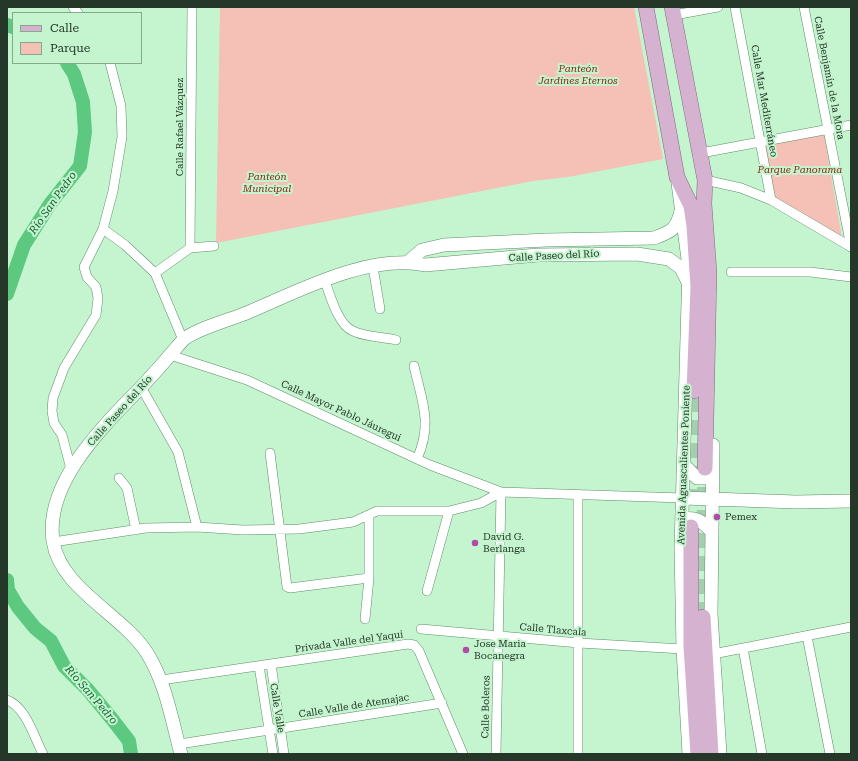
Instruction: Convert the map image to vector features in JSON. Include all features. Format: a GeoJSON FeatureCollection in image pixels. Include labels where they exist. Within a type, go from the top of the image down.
{"type":"FeatureCollection","features":[{"type":"Feature","properties":{"kind":"main road","name":"Avenida Aguascalientes Poniente"},"geometry":{"type":"LineString","coordinates":[[646,7],[677,177],[691,206],[698,272],[694,391]]}},
{"type":"Feature","properties":{"kind":"main road","name":"Avenida Aguascalientes Poniente"},"geometry":{"type":"LineString","coordinates":[[673,11],[705,180],[704,204],[709,272],[709,470]]}},
{"type":"Feature","properties":{"kind":"main road","name":"Avenida Aguascalientes Poniente"},"geometry":{"type":"LineString","coordinates":[[686,523],[691,646],[698,754]]}},
{"type":"Feature","properties":{"kind":"main road"},"geometry":{"type":"LineString","coordinates":[[703,617],[711,754]]}},
{"type":"Feature","properties":{"kind":"street","name":"Calle Rafael Vázquez"},"geometry":{"type":"LineString","coordinates":[[190,248],[192,7]]}},
{"type":"Feature","properties":{"kind":"street"},"geometry":{"type":"LineString","coordinates":[[673,11],[718,7]]}},
{"type":"Feature","properties":{"kind":"street","name":"Calle Mar Mediterráneo"},"geometry":{"type":"LineString","coordinates":[[735,7],[771,200]]}},
{"type":"Feature","properties":{"kind":"street","name":"Calle Benjamín de la Mora"},"geometry":{"type":"LineString","coordinates":[[804,7],[851,247]]}},
{"type":"Feature","properties":{"kind":"street"},"geometry":{"type":"LineString","coordinates":[[71,469],[62,435],[54,423],[52,411],[53,398],[64,368],[96,315],[98,298],[96,287],[88,277],[84,267],[103,229],[122,137],[121,106],[110,64]]}},
{"type":"Feature","properties":{"kind":"street"},"geometry":{"type":"LineString","coordinates":[[701,153],[851,125]]}},
{"type":"Feature","properties":{"kind":"street","name":"Avenida Aguascalientes Poniente"},"geometry":{"type":"LineString","coordinates":[[677,177],[687,244],[689,284],[683,498],[686,523],[683,649],[689,754]]}},
{"type":"Feature","properties":{"kind":"street"},"geometry":{"type":"LineString","coordinates":[[705,180],[741,188],[771,200],[851,247]]}},
{"type":"Feature","properties":{"kind":"street","name":"Calle Paseo del Río"},"geometry":{"type":"LineString","coordinates":[[408,262],[422,250],[444,245],[547,240],[654,238],[667,234],[678,223],[681,210]]}},
{"type":"Feature","properties":{"kind":"street"},"geometry":{"type":"LineString","coordinates":[[103,229],[125,245],[156,273],[183,340]]}},
{"type":"Feature","properties":{"kind":"street"},"geometry":{"type":"LineString","coordinates":[[156,273],[190,248],[214,246]]}},
{"type":"Feature","properties":{"kind":"street","name":"Calle Paseo del Río"},"geometry":{"type":"LineString","coordinates":[[184,748],[148,655],[126,628],[72,580],[57,557],[53,542],[54,515],[64,483],[71,469],[94,437],[183,340],[352,270],[408,262],[425,265],[538,255],[637,254],[669,259],[681,268],[689,284]]}},
{"type":"Feature","properties":{"kind":"street"},"geometry":{"type":"LineString","coordinates":[[373,267],[380,309]]}},
{"type":"Feature","properties":{"kind":"street"},"geometry":{"type":"LineString","coordinates":[[731,272],[810,272],[851,277]]}},
{"type":"Feature","properties":{"kind":"street"},"geometry":{"type":"LineString","coordinates":[[325,280],[344,325],[353,331],[396,340]]}},
{"type":"Feature","properties":{"kind":"street","name":"Calle Mayor Pablo Jáuregui"},"geometry":{"type":"LineString","coordinates":[[170,355],[247,380],[417,459],[501,492]]}},
{"type":"Feature","properties":{"kind":"street"},"geometry":{"type":"LineString","coordinates":[[414,366],[426,421],[422,447],[417,459]]}},
{"type":"Feature","properties":{"kind":"street"},"geometry":{"type":"LineString","coordinates":[[141,387],[178,452],[197,527]]}},
{"type":"Feature","properties":{"kind":"street"},"geometry":{"type":"LineString","coordinates":[[270,454],[288,588],[369,578]]}},
{"type":"Feature","properties":{"kind":"street"},"geometry":{"type":"LineString","coordinates":[[684,465],[697,478],[706,478],[709,470]]}},
{"type":"Feature","properties":{"kind":"street","name":"Avenida Aguascalientes Poniente"},"geometry":{"type":"LineString","coordinates":[[709,470],[712,500],[711,531],[713,654],[720,754]]}},
{"type":"Feature","properties":{"kind":"street"},"geometry":{"type":"LineString","coordinates":[[119,478],[127,488],[136,530]]}},
{"type":"Feature","properties":{"kind":"street"},"geometry":{"type":"LineString","coordinates":[[53,542],[136,530],[197,527],[279,530],[353,522],[377,511],[449,511],[481,503],[501,492],[712,500],[796,502],[851,501]]}},
{"type":"Feature","properties":{"kind":"street","name":"Calle Boleros"},"geometry":{"type":"LineString","coordinates":[[496,754],[501,492]]}},
{"type":"Feature","properties":{"kind":"street"},"geometry":{"type":"LineString","coordinates":[[578,494],[578,754]]}},
{"type":"Feature","properties":{"kind":"street"},"geometry":{"type":"LineString","coordinates":[[427,591],[449,511]]}},
{"type":"Feature","properties":{"kind":"street"},"geometry":{"type":"LineString","coordinates":[[365,619],[369,578],[369,515]]}},
{"type":"Feature","properties":{"kind":"street"},"geometry":{"type":"LineString","coordinates":[[686,523],[696,518],[705,524],[711,531]]}},
{"type":"Feature","properties":{"kind":"street"},"geometry":{"type":"LineString","coordinates":[[713,654],[851,628]]}},
{"type":"Feature","properties":{"kind":"street","name":"Calle Tlaxcala"},"geometry":{"type":"LineString","coordinates":[[421,629],[499,637],[683,649]]}},
{"type":"Feature","properties":{"kind":"street"},"geometry":{"type":"LineString","coordinates":[[807,636],[830,754]]}},
{"type":"Feature","properties":{"kind":"street","name":"Privada Valle del Yaqui"},"geometry":{"type":"LineString","coordinates":[[168,679],[408,644],[414,645],[419,651],[463,754]]}},
{"type":"Feature","properties":{"kind":"street"},"geometry":{"type":"LineString","coordinates":[[743,648],[762,754]]}},
{"type":"Feature","properties":{"kind":"street","name":"Calle Valle"},"geometry":{"type":"LineString","coordinates":[[271,664],[284,754]]}},
{"type":"Feature","properties":{"kind":"street","name":"Calle Valle"},"geometry":{"type":"LineString","coordinates":[[259,666],[273,754]]}},
{"type":"Feature","properties":{"kind":"street"},"geometry":{"type":"LineString","coordinates":[[7,700],[15,703],[22,711],[43,754]]}},
{"type":"Feature","properties":{"kind":"street","name":"Calle Valle de Atemajac"},"geometry":{"type":"LineString","coordinates":[[184,748],[269,730],[442,703]]}},
{"type":"Feature","properties":{"kind":"green space","name":"Panteón Jardines Eternos"},"geometry":{"type":"Polygon","coordinates":[[[220,7],[634,7],[663,159],[568,177],[533,181],[216,243],[220,7]]]}},
{"type":"Feature","properties":{"kind":"green space","name":"Parque Panorama"},"geometry":{"type":"Polygon","coordinates":[[[824,134],[842,238],[774,197],[765,143],[824,134]]]}},
{"type":"Feature","properties":{"kind":"waterway","name":"Río San Pedro"},"geometry":{"type":"LineString","coordinates":[[7,25],[12,27]]}},
{"type":"Feature","properties":{"kind":"waterway","name":"Río San Pedro"},"geometry":{"type":"LineString","coordinates":[[7,294],[24,245],[50,204],[80,166],[85,132],[83,102],[74,74],[68,64]]}},
{"type":"Feature","properties":{"kind":"waterway","name":"Río San Pedro"},"geometry":{"type":"LineString","coordinates":[[7,580],[8,590],[18,607],[35,628],[51,641],[64,666],[88,690],[129,741],[131,754]]}},
{"type":"Feature","properties":{"kind":"tunnel"},"geometry":{"type":"LineString","coordinates":[[691,527],[694,391]]}},
{"type":"Feature","properties":{"kind":"tunnel"},"geometry":{"type":"LineString","coordinates":[[703,617],[705,468]]}},
{"type":"Feature","properties":{"kind":"place","name":"Pemex"},"geometry":{"type":"Point","coordinates":[717,517]}},
{"type":"Feature","properties":{"kind":"place","name":"David G. Berlanga"},"geometry":{"type":"Point","coordinates":[475,543]}},
{"type":"Feature","properties":{"kind":"place","name":"Jose Maria Bocanegra"},"geometry":{"type":"Point","coordinates":[466,650]}},
{"type":"Feature","properties":{"kind":"park label","name":"Panteón Municipal"},"geometry":{"type":"Point","coordinates":[267,182]}}]}
